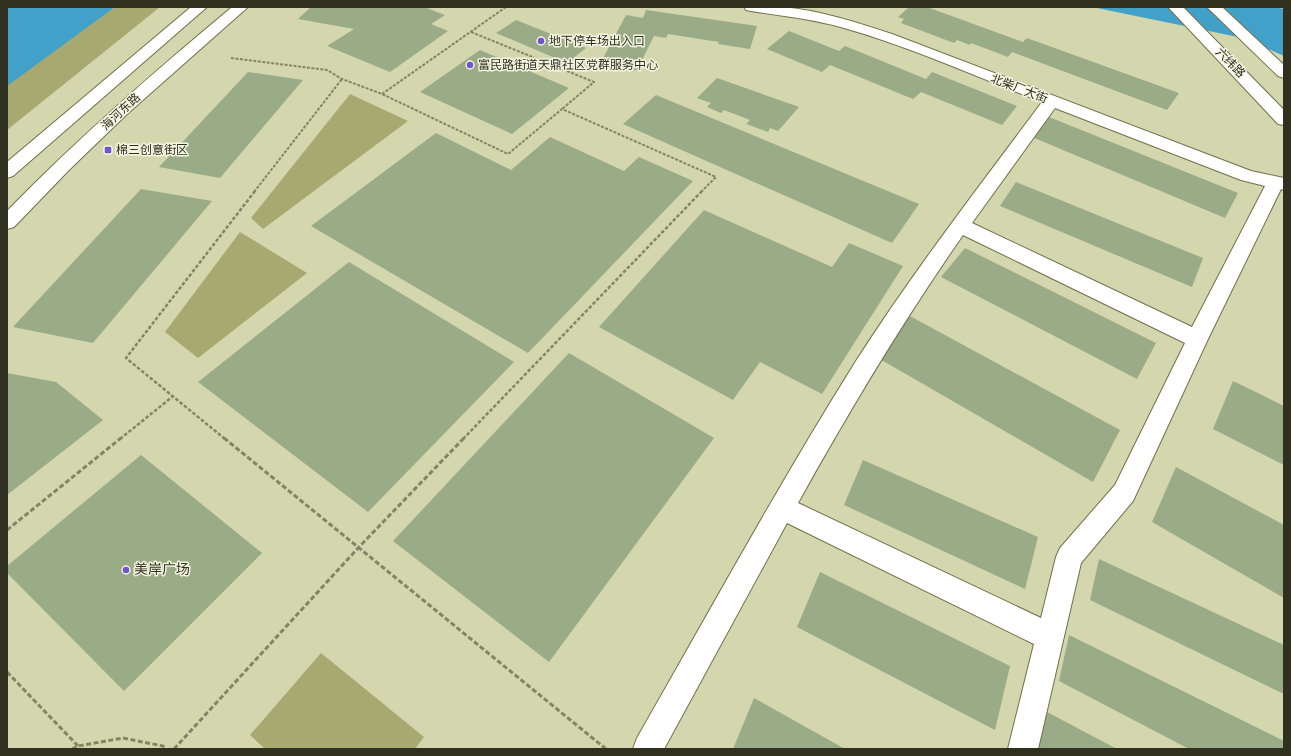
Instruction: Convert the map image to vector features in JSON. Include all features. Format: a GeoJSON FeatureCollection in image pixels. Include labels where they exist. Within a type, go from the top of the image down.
{"type":"FeatureCollection","features":[{"type":"Feature","properties":{"kind":"street"},"geometry":{"type":"LineString","coordinates":[[7,172],[74,113],[200,7]]}},
{"type":"Feature","properties":{"kind":"street","name":"海河东路"},"geometry":{"type":"LineString","coordinates":[[7,222],[99,132],[174,63],[241,7]]}},
{"type":"Feature","properties":{"kind":"street","name":"北柴厂大街"},"geometry":{"type":"LineString","coordinates":[[751,7],[806,15],[847,24],[887,37],[1247,176],[1280,183]]}},
{"type":"Feature","properties":{"kind":"street","name":"六纬路"},"geometry":{"type":"LineString","coordinates":[[1174,7],[1284,120]]}},
{"type":"Feature","properties":{"kind":"street"},"geometry":{"type":"LineString","coordinates":[[1214,7],[1279,69]]}},
{"type":"Feature","properties":{"kind":"street"},"geometry":{"type":"LineString","coordinates":[[648,749],[811,457],[865,367],[918,284],[1051,101]]}},
{"type":"Feature","properties":{"kind":"street"},"geometry":{"type":"LineString","coordinates":[[1023,749],[1069,557],[1124,493],[1197,339],[1280,183]]}},
{"type":"Feature","properties":{"kind":"street"},"geometry":{"type":"LineString","coordinates":[[961,226],[1197,339]]}},
{"type":"Feature","properties":{"kind":"street"},"geometry":{"type":"LineString","coordinates":[[783,508],[1050,637]]}},
{"type":"Feature","properties":{"kind":"path"},"geometry":{"type":"LineString","coordinates":[[382,94],[506,7]]}},
{"type":"Feature","properties":{"kind":"path"},"geometry":{"type":"LineString","coordinates":[[231,58],[327,70],[342,79],[382,94],[508,154],[594,82],[471,32]]}},
{"type":"Feature","properties":{"kind":"path"},"geometry":{"type":"LineString","coordinates":[[342,79],[126,358],[606,749]]}},
{"type":"Feature","properties":{"kind":"path"},"geometry":{"type":"LineString","coordinates":[[174,749],[359,547],[716,177],[562,109]]}},
{"type":"Feature","properties":{"kind":"path"},"geometry":{"type":"LineString","coordinates":[[7,530],[172,397]]}},
{"type":"Feature","properties":{"kind":"path"},"geometry":{"type":"LineString","coordinates":[[7,672],[78,746]]}},
{"type":"Feature","properties":{"kind":"path"},"geometry":{"type":"LineString","coordinates":[[72,749],[78,746],[123,738],[163,746],[166,749]]}},
{"type":"Feature","properties":{"kind":"green space"},"geometry":{"type":"Polygon","coordinates":[[[7,7],[160,7],[7,130],[7,7]]]}},
{"type":"Feature","properties":{"kind":"green space"},"geometry":{"type":"Polygon","coordinates":[[[350,94],[408,121],[263,229],[251,218],[350,94]]]}},
{"type":"Feature","properties":{"kind":"green space"},"geometry":{"type":"Polygon","coordinates":[[[240,232],[307,273],[198,358],[165,332],[240,232]]]}},
{"type":"Feature","properties":{"kind":"green space"},"geometry":{"type":"Polygon","coordinates":[[[321,653],[424,737],[415,749],[265,749],[250,735],[321,653]]]}},
{"type":"Feature","properties":{"kind":"water"},"geometry":{"type":"Polygon","coordinates":[[[7,7],[115,7],[7,86],[7,7]]]}},
{"type":"Feature","properties":{"kind":"water"},"geometry":{"type":"Polygon","coordinates":[[[1092,7],[1274,7],[1284,9],[1284,56],[1243,38],[1092,7]]]}},
{"type":"Feature","properties":{"kind":"building"},"geometry":{"type":"Polygon","coordinates":[[[311,7],[424,7],[445,15],[431,24],[448,31],[390,72],[327,46],[354,29],[298,19],[311,7]]]}},
{"type":"Feature","properties":{"kind":"building"},"geometry":{"type":"Polygon","coordinates":[[[909,7],[927,7],[1023,42],[1027,38],[1179,93],[1167,110],[1012,52],[1008,57],[971,43],[970,45],[957,40],[954,43],[901,23],[904,19],[898,17],[909,7]]]}},
{"type":"Feature","properties":{"kind":"building"},"geometry":{"type":"Polygon","coordinates":[[[646,10],[757,26],[750,49],[718,44],[719,42],[668,34],[666,38],[654,36],[637,70],[600,64],[626,15],[643,18],[646,10]]]}},
{"type":"Feature","properties":{"kind":"building","name":"地下停车场出入口"},"geometry":{"type":"Polygon","coordinates":[[[516,20],[586,48],[567,63],[496,33],[516,20]]]}},
{"type":"Feature","properties":{"kind":"building"},"geometry":{"type":"Polygon","coordinates":[[[789,31],[839,51],[845,46],[926,79],[932,72],[1017,106],[1002,125],[921,92],[913,99],[830,65],[822,72],[767,49],[789,31]]]}},
{"type":"Feature","properties":{"kind":"building"},"geometry":{"type":"Polygon","coordinates":[[[480,50],[569,88],[512,134],[420,92],[480,50]]]}},
{"type":"Feature","properties":{"kind":"building"},"geometry":{"type":"Polygon","coordinates":[[[248,72],[303,80],[220,178],[159,167],[248,72]]]}},
{"type":"Feature","properties":{"kind":"building"},"geometry":{"type":"Polygon","coordinates":[[[717,78],[799,107],[778,131],[770,128],[768,132],[746,124],[750,120],[724,110],[721,113],[707,107],[711,103],[697,98],[717,78]]]}},
{"type":"Feature","properties":{"kind":"building"},"geometry":{"type":"Polygon","coordinates":[[[656,95],[919,204],[892,243],[623,124],[656,95]]]}},
{"type":"Feature","properties":{"kind":"building"},"geometry":{"type":"Polygon","coordinates":[[[1049,117],[1238,193],[1225,218],[1032,137],[1049,117]]]}},
{"type":"Feature","properties":{"kind":"building"},"geometry":{"type":"Polygon","coordinates":[[[436,133],[511,170],[550,137],[624,171],[639,157],[693,181],[528,353],[311,226],[436,133]]]}},
{"type":"Feature","properties":{"kind":"building"},"geometry":{"type":"Polygon","coordinates":[[[1016,182],[1203,258],[1192,287],[1000,206],[1016,182]]]}},
{"type":"Feature","properties":{"kind":"building"},"geometry":{"type":"Polygon","coordinates":[[[141,189],[212,201],[93,343],[13,327],[141,189]]]}},
{"type":"Feature","properties":{"kind":"building"},"geometry":{"type":"Polygon","coordinates":[[[704,210],[832,267],[849,243],[903,266],[822,394],[760,362],[733,400],[599,327],[704,210]]]}},
{"type":"Feature","properties":{"kind":"building"},"geometry":{"type":"Polygon","coordinates":[[[965,248],[1156,343],[1137,379],[941,277],[965,248]]]}},
{"type":"Feature","properties":{"kind":"building"},"geometry":{"type":"Polygon","coordinates":[[[349,262],[514,362],[368,512],[198,382],[349,262]]]}},
{"type":"Feature","properties":{"kind":"building"},"geometry":{"type":"Polygon","coordinates":[[[910,316],[1120,430],[1093,482],[878,358],[910,316]]]}},
{"type":"Feature","properties":{"kind":"building"},"geometry":{"type":"Polygon","coordinates":[[[569,353],[714,438],[549,662],[393,541],[569,353]]]}},
{"type":"Feature","properties":{"kind":"building"},"geometry":{"type":"Polygon","coordinates":[[[7,373],[56,382],[103,420],[7,495],[7,373]]]}},
{"type":"Feature","properties":{"kind":"building"},"geometry":{"type":"Polygon","coordinates":[[[1233,381],[1284,406],[1284,465],[1213,429],[1233,381]]]}},
{"type":"Feature","properties":{"kind":"building","name":"美岸广场"},"geometry":{"type":"Polygon","coordinates":[[[141,455],[262,553],[124,691],[7,573],[7,566],[141,455]]]}},
{"type":"Feature","properties":{"kind":"building"},"geometry":{"type":"Polygon","coordinates":[[[863,460],[1038,537],[1025,589],[844,505],[863,460]]]}},
{"type":"Feature","properties":{"kind":"building"},"geometry":{"type":"Polygon","coordinates":[[[1176,467],[1284,525],[1284,598],[1152,522],[1176,467]]]}},
{"type":"Feature","properties":{"kind":"building"},"geometry":{"type":"Polygon","coordinates":[[[1099,559],[1284,645],[1284,694],[1090,600],[1099,559]]]}},
{"type":"Feature","properties":{"kind":"building"},"geometry":{"type":"Polygon","coordinates":[[[820,572],[1010,666],[995,730],[797,627],[820,572]]]}},
{"type":"Feature","properties":{"kind":"building"},"geometry":{"type":"Polygon","coordinates":[[[1069,635],[1284,741],[1284,749],[1189,749],[1059,681],[1069,635]]]}},
{"type":"Feature","properties":{"kind":"building"},"geometry":{"type":"Polygon","coordinates":[[[754,698],[845,749],[733,749],[754,698]]]}},
{"type":"Feature","properties":{"kind":"building"},"geometry":{"type":"Polygon","coordinates":[[[1047,712],[1117,749],[1038,749],[1047,712]]]}},
{"type":"Feature","properties":{"kind":"place","name":"地下停车场出入口"},"geometry":{"type":"Point","coordinates":[541,41]}},
{"type":"Feature","properties":{"kind":"place","name":"富民路街道天鼎社区党群服务中心"},"geometry":{"type":"Point","coordinates":[470,65]}},
{"type":"Feature","properties":{"kind":"place","name":"棉三创意街区"},"geometry":{"type":"Point","coordinates":[108,150]}},
{"type":"Feature","properties":{"kind":"place","name":"美岸广场"},"geometry":{"type":"Point","coordinates":[126,570]}}]}
